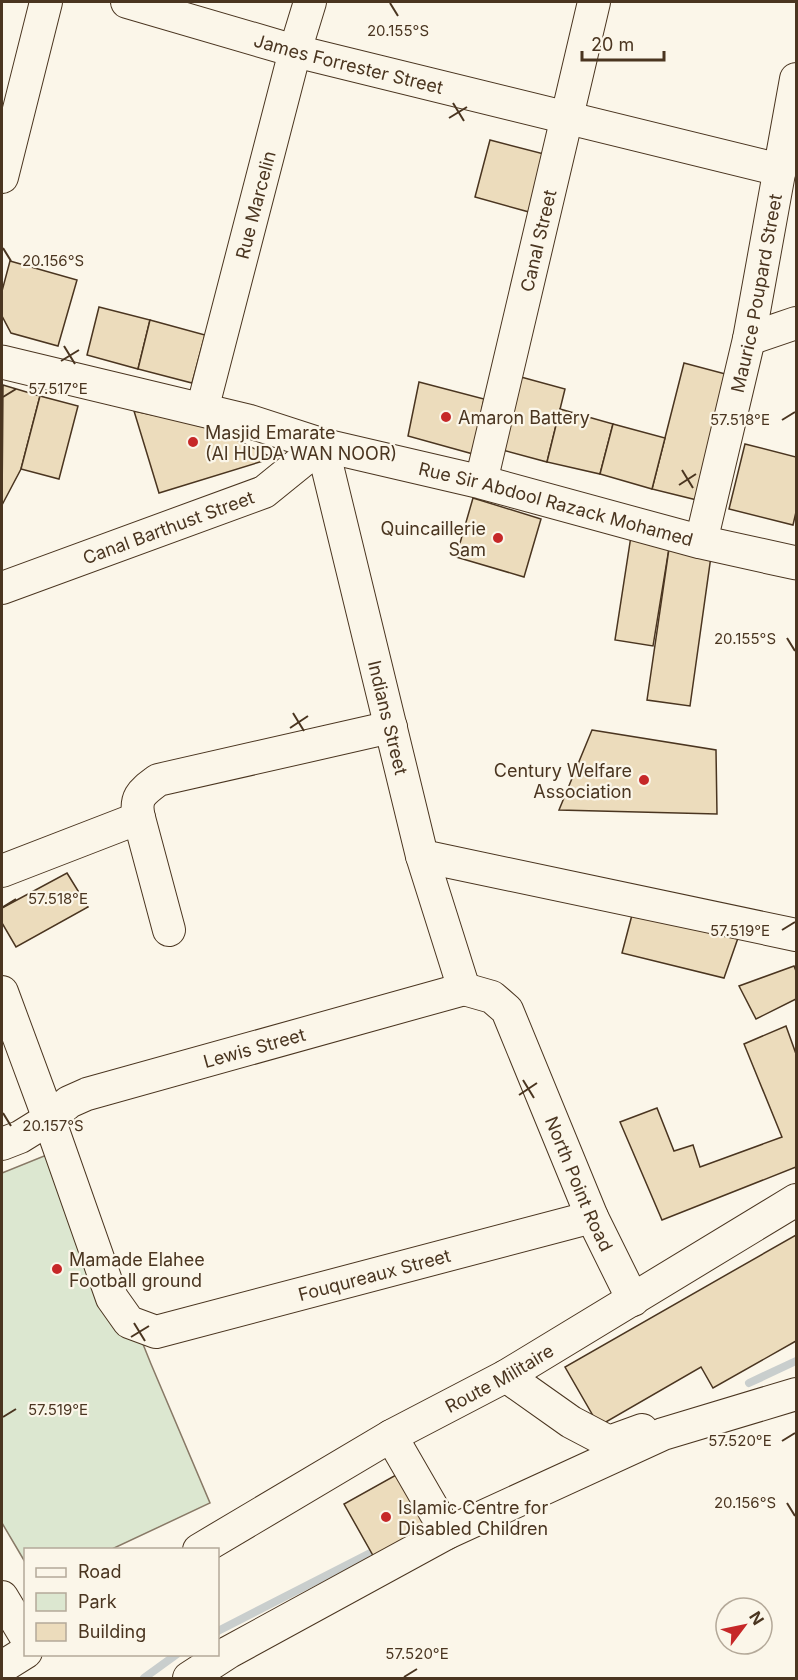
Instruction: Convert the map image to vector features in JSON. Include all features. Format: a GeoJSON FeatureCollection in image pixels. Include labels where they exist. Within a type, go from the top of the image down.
{"type":"FeatureCollection","features":[{"type":"Feature","properties":{"kind":"main road","name":"Rue Sir Abdool Razack Mohamed"},"geometry":{"type":"LineString","coordinates":[[2,362],[248,421],[322,445],[481,482],[701,542],[796,563]]}},
{"type":"Feature","properties":{"kind":"street"},"geometry":{"type":"LineString","coordinates":[[2,177],[46,2]]}},
{"type":"Feature","properties":{"kind":"street","name":"James Forrester Street"},"geometry":{"type":"LineString","coordinates":[[127,2],[295,51],[780,170]]}},
{"type":"Feature","properties":{"kind":"street","name":"Rue Marcelin"},"geometry":{"type":"LineString","coordinates":[[202,410],[295,51],[310,2]]}},
{"type":"Feature","properties":{"kind":"street","name":"Canal Street"},"geometry":{"type":"LineString","coordinates":[[481,482],[594,2]]}},
{"type":"Feature","properties":{"kind":"street","name":"Maurice Poupard Street"},"geometry":{"type":"LineString","coordinates":[[701,542],[748,339],[796,79]]}},
{"type":"Feature","properties":{"kind":"street"},"geometry":{"type":"LineString","coordinates":[[748,339],[796,323]]}},
{"type":"Feature","properties":{"kind":"street","name":"Canal Barthust Street"},"geometry":{"type":"LineString","coordinates":[[2,588],[264,492],[322,445]]}},
{"type":"Feature","properties":{"kind":"street","name":"Indians Street"},"geometry":{"type":"LineString","coordinates":[[322,445],[422,856],[464,989]]}},
{"type":"Feature","properties":{"kind":"street"},"geometry":{"type":"LineString","coordinates":[[169,930],[136,805],[142,792],[158,780],[391,727]]}},
{"type":"Feature","properties":{"kind":"street"},"geometry":{"type":"LineString","coordinates":[[2,871],[139,818]]}},
{"type":"Feature","properties":{"kind":"street"},"geometry":{"type":"LineString","coordinates":[[422,856],[796,935]]}},
{"type":"Feature","properties":{"kind":"street","name":"Lewis Street"},"geometry":{"type":"LineString","coordinates":[[2,1144],[20,1137],[49,1119],[69,1102],[87,1094],[464,989]]}},
{"type":"Feature","properties":{"kind":"street","name":"North Point Road"},"geometry":{"type":"LineString","coordinates":[[464,989],[492,997],[507,1010],[592,1217],[633,1300]]}},
{"type":"Feature","properties":{"kind":"street"},"geometry":{"type":"LineString","coordinates":[[2,992],[49,1119]]}},
{"type":"Feature","properties":{"kind":"street","name":"Fouqureaux Street"},"geometry":{"type":"LineString","coordinates":[[49,1119],[112,1298],[129,1322],[156,1332],[592,1217]]}},
{"type":"Feature","properties":{"kind":"street","name":"Route Militaire"},"geometry":{"type":"LineString","coordinates":[[202,1548],[391,1436],[506,1376],[796,1200]]}},
{"type":"Feature","properties":{"kind":"street"},"geometry":{"type":"LineString","coordinates":[[506,1376],[571,1422],[609,1442],[796,1372]]}},
{"type":"Feature","properties":{"kind":"street"},"geometry":{"type":"LineString","coordinates":[[189,1678],[229,1652],[447,1533],[663,1434],[796,1394]]}},
{"type":"Feature","properties":{"kind":"street"},"geometry":{"type":"LineString","coordinates":[[391,1436],[447,1533]]}},
{"type":"Feature","properties":{"kind":"street"},"geometry":{"type":"LineString","coordinates":[[2,1597],[24,1634]]}},
{"type":"Feature","properties":{"kind":"street"},"geometry":{"type":"LineString","coordinates":[[2,1667],[24,1653]]}},
{"type":"Feature","properties":{"kind":"green space","name":"Mamade Elahee Football ground"},"geometry":{"type":"Polygon","coordinates":[[[64,1148],[210,1503],[114,1548],[24,1548],[24,1560],[2,1523],[2,1173],[64,1148]]]}},
{"type":"Feature","properties":{"kind":"building"},"geometry":{"type":"Polygon","coordinates":[[[490,140],[544,154],[529,212],[475,197],[490,140]]]}},
{"type":"Feature","properties":{"kind":"building"},"geometry":{"type":"Polygon","coordinates":[[[10,261],[77,280],[58,346],[11,333],[2,316],[2,291],[10,261]]]}},
{"type":"Feature","properties":{"kind":"building"},"geometry":{"type":"Polygon","coordinates":[[[99,307],[150,320],[138,369],[87,355],[99,307]]]}},
{"type":"Feature","properties":{"kind":"building"},"geometry":{"type":"Polygon","coordinates":[[[150,320],[205,335],[192,383],[138,369],[150,320]]]}},
{"type":"Feature","properties":{"kind":"building"},"geometry":{"type":"Polygon","coordinates":[[[684,363],[733,376],[701,501],[652,489],[684,363]]]}},
{"type":"Feature","properties":{"kind":"building"},"geometry":{"type":"Polygon","coordinates":[[[510,374],[565,389],[547,462],[491,447],[510,374]]]}},
{"type":"Feature","properties":{"kind":"building","name":"Amaron Battery"},"geometry":{"type":"Polygon","coordinates":[[[419,382],[484,399],[473,454],[408,436],[419,382]]]}},
{"type":"Feature","properties":{"kind":"building"},"geometry":{"type":"Polygon","coordinates":[[[3,385],[40,396],[21,469],[2,505],[3,385]]]}},
{"type":"Feature","properties":{"kind":"building"},"geometry":{"type":"Polygon","coordinates":[[[40,396],[78,406],[59,479],[21,469],[40,396]]]}},
{"type":"Feature","properties":{"kind":"building"},"geometry":{"type":"Polygon","coordinates":[[[560,409],[613,424],[600,474],[547,462],[560,409]]]}},
{"type":"Feature","properties":{"kind":"building","name":"Masjid Emarate (Al HUDA WAN NOOR)"},"geometry":{"type":"Polygon","coordinates":[[[134,411],[211,427],[273,458],[159,493],[134,411]]]}},
{"type":"Feature","properties":{"kind":"building"},"geometry":{"type":"Polygon","coordinates":[[[613,424],[665,438],[652,489],[600,474],[613,424]]]}},
{"type":"Feature","properties":{"kind":"building"},"geometry":{"type":"Polygon","coordinates":[[[745,444],[796,457],[796,512],[793,525],[729,509],[745,444]]]}},
{"type":"Feature","properties":{"kind":"building","name":"Quincaillerie Sam"},"geometry":{"type":"Polygon","coordinates":[[[473,498],[541,519],[524,577],[456,557],[473,498]]]}},
{"type":"Feature","properties":{"kind":"building"},"geometry":{"type":"Polygon","coordinates":[[[631,536],[670,542],[653,646],[615,640],[631,536]]]}},
{"type":"Feature","properties":{"kind":"building"},"geometry":{"type":"Polygon","coordinates":[[[670,542],[712,549],[690,706],[647,700],[670,542]]]}},
{"type":"Feature","properties":{"kind":"building","name":"Century Welfare Association"},"geometry":{"type":"Polygon","coordinates":[[[592,730],[716,750],[717,814],[559,810],[592,730]]]}},
{"type":"Feature","properties":{"kind":"building"},"geometry":{"type":"Polygon","coordinates":[[[67,873],[88,907],[16,947],[2,923],[2,908],[67,873]]]}},
{"type":"Feature","properties":{"kind":"building"},"geometry":{"type":"Polygon","coordinates":[[[632,915],[738,938],[724,978],[622,953],[632,915]]]}},
{"type":"Feature","properties":{"kind":"building"},"geometry":{"type":"Polygon","coordinates":[[[794,966],[796,999],[756,1019],[739,986],[794,966]]]}},
{"type":"Feature","properties":{"kind":"building"},"geometry":{"type":"Polygon","coordinates":[[[786,1026],[796,1054],[796,1167],[662,1220],[620,1122],[657,1108],[674,1151],[693,1145],[700,1167],[782,1137],[744,1044],[786,1026]]]}},
{"type":"Feature","properties":{"kind":"building"},"geometry":{"type":"Polygon","coordinates":[[[796,1235],[796,1341],[713,1388],[701,1367],[599,1426],[565,1367],[796,1235]]]}},
{"type":"Feature","properties":{"kind":"building","name":"Islamic Centre for Disabled Children"},"geometry":{"type":"Polygon","coordinates":[[[396,1475],[427,1529],[375,1559],[344,1504],[396,1475]]]}},
{"type":"Feature","properties":{"kind":"waterway"},"geometry":{"type":"LineString","coordinates":[[749,1383],[796,1361]]}},
{"type":"Feature","properties":{"kind":"waterway"},"geometry":{"type":"LineString","coordinates":[[219,1630],[380,1548]]}},
{"type":"Feature","properties":{"kind":"waterway"},"geometry":{"type":"LineString","coordinates":[[144,1678],[174,1656]]}},
{"type":"Feature","properties":{"kind":"place","name":"Amaron Battery"},"geometry":{"type":"Point","coordinates":[446,417]}},
{"type":"Feature","properties":{"kind":"place","name":"Masjid Emarate (Al HUDA WAN NOOR)"},"geometry":{"type":"Point","coordinates":[193,442]}},
{"type":"Feature","properties":{"kind":"place","name":"Quincaillerie Sam"},"geometry":{"type":"Point","coordinates":[498,538]}},
{"type":"Feature","properties":{"kind":"place","name":"Century Welfare Association"},"geometry":{"type":"Point","coordinates":[644,780]}},
{"type":"Feature","properties":{"kind":"place","name":"Mamade Elahee Football ground"},"geometry":{"type":"Point","coordinates":[57,1269]}},
{"type":"Feature","properties":{"kind":"place","name":"Islamic Centre for Disabled Children"},"geometry":{"type":"Point","coordinates":[386,1517]}}]}
